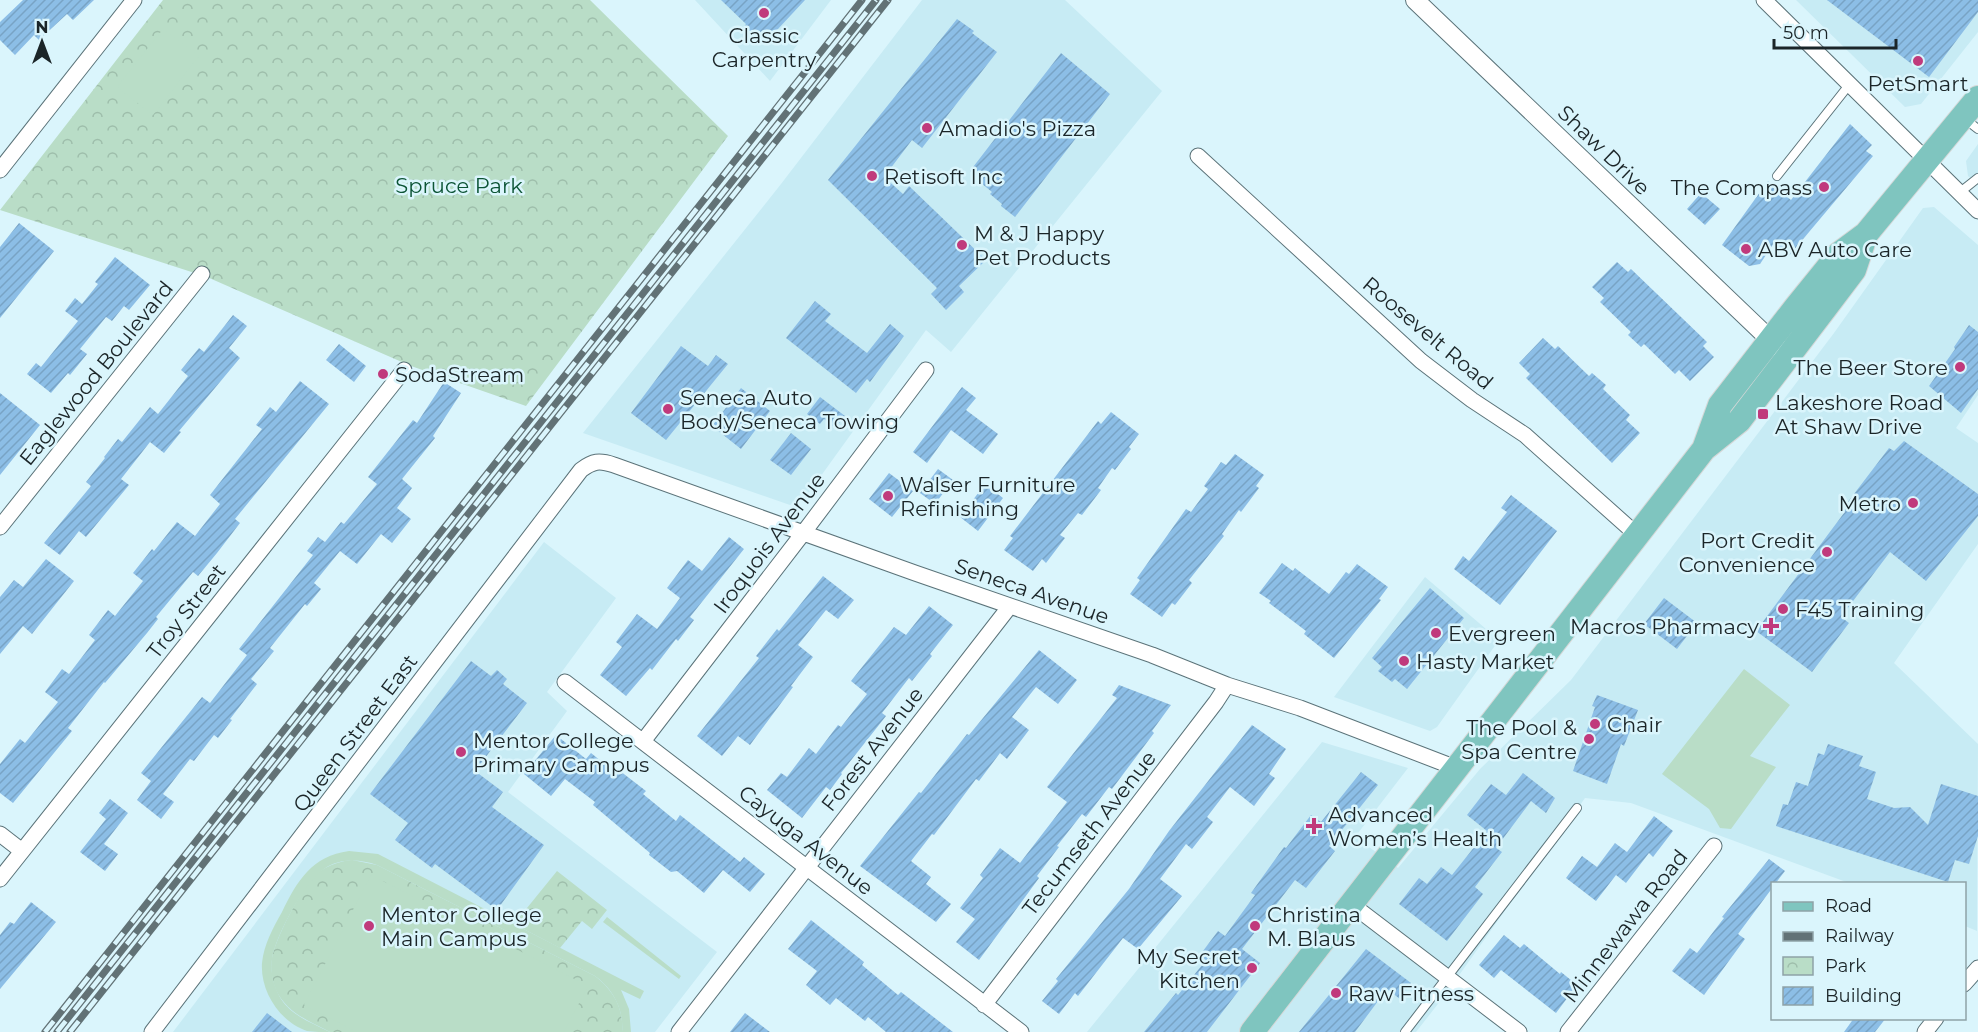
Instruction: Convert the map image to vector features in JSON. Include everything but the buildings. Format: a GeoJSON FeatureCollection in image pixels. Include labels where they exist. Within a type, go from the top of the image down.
{"type":"FeatureCollection","features":[{"type":"Feature","properties":{"kind":"main road"},"geometry":{"type":"LineString","coordinates":[[1704,448],[1720,405],[1770,340],[1839,254],[1866,234],[1927,162],[1970,124],[1978,98]]}},
{"type":"Feature","properties":{"kind":"main road"},"geometry":{"type":"LineString","coordinates":[[1252,1032],[1704,448],[1739,421],[1854,270],[1866,234]]}},
{"type":"Feature","properties":{"kind":"street"},"geometry":{"type":"LineString","coordinates":[[0,170],[134,0]]}},
{"type":"Feature","properties":{"kind":"street","name":"Shaw Drive"},"geometry":{"type":"LineString","coordinates":[[1415,0],[1788,356]]}},
{"type":"Feature","properties":{"kind":"street"},"geometry":{"type":"LineString","coordinates":[[1769,2],[1849,85],[1978,211]]}},
{"type":"Feature","properties":{"kind":"street","name":"Roosevelt Road"},"geometry":{"type":"LineString","coordinates":[[1198,156],[1421,361],[1472,400],[1525,435],[1637,535]]}},
{"type":"Feature","properties":{"kind":"street","name":"Eaglewood Boulevard"},"geometry":{"type":"LineString","coordinates":[[0,526],[202,274]]}},
{"type":"Feature","properties":{"kind":"street","name":"Troy Street"},"geometry":{"type":"LineString","coordinates":[[0,879],[404,370]]}},
{"type":"Feature","properties":{"kind":"street","name":"Iroquois Avenue"},"geometry":{"type":"LineString","coordinates":[[644,740],[926,370]]}},
{"type":"Feature","properties":{"kind":"street","name":"Seneca Avenue"},"geometry":{"type":"LineString","coordinates":[[592,462],[602,461],[614,465],[1152,655],[1227,685],[1300,708],[1456,768]]}},
{"type":"Feature","properties":{"kind":"street","name":"Queen Street East"},"geometry":{"type":"LineString","coordinates":[[152,1032],[581,470],[592,462]]}},
{"type":"Feature","properties":{"kind":"street","name":"Forest Avenue"},"geometry":{"type":"LineString","coordinates":[[679,1032],[1010,606]]}},
{"type":"Feature","properties":{"kind":"street","name":"Cayuga Avenue"},"geometry":{"type":"LineString","coordinates":[[565,681],[1021,1032]]}},
{"type":"Feature","properties":{"kind":"street","name":"Tecumseth Avenue"},"geometry":{"type":"LineString","coordinates":[[984,1005],[1227,685]]}},
{"type":"Feature","properties":{"kind":"street"},"geometry":{"type":"LineString","coordinates":[[0,834],[22,851]]}},
{"type":"Feature","properties":{"kind":"street","name":"Minnewawa Road"},"geometry":{"type":"LineString","coordinates":[[1568,1032],[1714,846]]}},
{"type":"Feature","properties":{"kind":"street"},"geometry":{"type":"LineString","coordinates":[[1351,904],[1519,1032]]}},
{"type":"Feature","properties":{"kind":"street"},"geometry":{"type":"LineString","coordinates":[[1966,983],[1978,968]]}},
{"type":"Feature","properties":{"kind":"street"},"geometry":{"type":"LineString","coordinates":[[1925,1032],[1934,1020]]}},
{"type":"Feature","properties":{"kind":"lane"},"geometry":{"type":"LineString","coordinates":[[1777,177],[1849,85]]}},
{"type":"Feature","properties":{"kind":"lane"},"geometry":{"type":"LineString","coordinates":[[1959,193],[1978,178]]}},
{"type":"Feature","properties":{"kind":"lane"},"geometry":{"type":"LineString","coordinates":[[1405,1032],[1577,808]]}},
{"type":"Feature","properties":{"kind":"shaded area"},"geometry":{"type":"Polygon","coordinates":[[[695,0],[831,0],[770,81],[695,0]]]}},
{"type":"Feature","properties":{"kind":"shaded area"},"geometry":{"type":"Polygon","coordinates":[[[922,0],[1065,0],[1162,91],[951,352],[926,330],[805,498],[790,505],[583,433],[781,184],[922,0]]]}},
{"type":"Feature","properties":{"kind":"shaded area"},"geometry":{"type":"Polygon","coordinates":[[[1796,0],[1978,0],[1978,32],[1921,104],[1905,107],[1796,0]]]}},
{"type":"Feature","properties":{"kind":"shaded area"},"geometry":{"type":"Polygon","coordinates":[[[1978,144],[1978,185],[1968,176],[1966,161],[1978,144]]]}},
{"type":"Feature","properties":{"kind":"shaded area"},"geometry":{"type":"Polygon","coordinates":[[[1934,207],[1978,245],[1978,395],[1956,428],[1978,443],[1978,544],[1894,663],[1978,744],[1977,931],[1966,926],[1966,882],[1846,882],[1631,803],[1585,798],[1445,995],[1416,1032],[1087,1032],[1322,742],[1408,768],[1355,837],[1398,868],[1480,769],[1571,680],[1834,333],[1923,208],[1934,207]]]}},
{"type":"Feature","properties":{"kind":"shaded area"},"geometry":{"type":"Polygon","coordinates":[[[544,542],[616,598],[547,692],[567,711],[508,792],[717,952],[655,1032],[173,1032],[544,542]]]}},
{"type":"Feature","properties":{"kind":"shaded area"},"geometry":{"type":"Polygon","coordinates":[[[1425,577],[1499,640],[1437,727],[1430,731],[1334,697],[1425,577]]]}},
{"type":"Feature","properties":{"kind":"green space","name":"Spruce Park"},"geometry":{"type":"Polygon","coordinates":[[[163,0],[590,0],[728,136],[526,406],[411,366],[207,277],[0,210],[163,0]]]}},
{"type":"Feature","properties":{"kind":"green space"},"geometry":{"type":"Polygon","coordinates":[[[163,29],[199,56],[153,115],[117,87],[163,29]]]}},
{"type":"Feature","properties":{"kind":"green space"},"geometry":{"type":"Polygon","coordinates":[[[1744,669],[1790,705],[1750,756],[1776,767],[1731,829],[1720,828],[1709,809],[1662,774],[1744,669]]]}},
{"type":"Feature","properties":{"kind":"green space"},"geometry":{"type":"Polygon","coordinates":[[[349,851],[378,854],[644,991],[640,999],[621,990],[629,1009],[631,1032],[622,1032],[621,1015],[616,1000],[595,976],[377,865],[357,861],[343,861],[330,865],[316,875],[292,910],[274,949],[272,975],[281,999],[297,1015],[330,1032],[307,1031],[297,1027],[280,1013],[268,994],[262,974],[265,949],[272,930],[300,880],[315,864],[325,858],[349,851]]]}},
{"type":"Feature","properties":{"kind":"green space","name":"Mentor College Main Campus"},"geometry":{"type":"Polygon","coordinates":[[[352,860],[377,865],[595,976],[616,1000],[621,1015],[622,1032],[330,1032],[299,1016],[286,1005],[276,990],[271,970],[274,950],[296,903],[314,876],[332,865],[352,860]]]}},
{"type":"Feature","properties":{"kind":"green space"},"geometry":{"type":"Polygon","coordinates":[[[557,871],[607,910],[592,929],[582,921],[560,948],[514,924],[557,871]]]}},
{"type":"Feature","properties":{"kind":"green space"},"geometry":{"type":"Polygon","coordinates":[[[371,875],[588,986],[564,1032],[357,1032],[304,1005],[371,875]]]}},
{"type":"Feature","properties":{"kind":"green space"},"geometry":{"type":"Polygon","coordinates":[[[607,917],[681,976],[679,979],[603,922],[607,917]]]}},
{"type":"Feature","properties":{"kind":"railway"},"geometry":{"type":"LineString","coordinates":[[45,1032],[862,0]]}},
{"type":"Feature","properties":{"kind":"railway"},"geometry":{"type":"LineString","coordinates":[[57,1032],[876,0]]}},
{"type":"Feature","properties":{"kind":"railway"},"geometry":{"type":"LineString","coordinates":[[70,1032],[888,0]]}},
{"type":"Feature","properties":{"kind":"place","name":"Classic Carpentry"},"geometry":{"type":"Point","coordinates":[764,13]}},
{"type":"Feature","properties":{"kind":"place","name":"PetSmart"},"geometry":{"type":"Point","coordinates":[1918,61]}},
{"type":"Feature","properties":{"kind":"place","name":"Amadio's Pizza"},"geometry":{"type":"Point","coordinates":[927,128]}},
{"type":"Feature","properties":{"kind":"place","name":"Retisoft Inc"},"geometry":{"type":"Point","coordinates":[872,176]}},
{"type":"Feature","properties":{"kind":"place","name":"The Compass"},"geometry":{"type":"Point","coordinates":[1824,187]}},
{"type":"Feature","properties":{"kind":"place","name":"M & J Happy Pet Products"},"geometry":{"type":"Point","coordinates":[962,245]}},
{"type":"Feature","properties":{"kind":"place","name":"ABV Auto Care"},"geometry":{"type":"Point","coordinates":[1746,249]}},
{"type":"Feature","properties":{"kind":"place","name":"The Beer Store"},"geometry":{"type":"Point","coordinates":[1960,367]}},
{"type":"Feature","properties":{"kind":"place","name":"SodaStream"},"geometry":{"type":"Point","coordinates":[383,374]}},
{"type":"Feature","properties":{"kind":"place","name":"Seneca Auto Body/Seneca Towing"},"geometry":{"type":"Point","coordinates":[668,409]}},
{"type":"Feature","properties":{"kind":"place","name":"Lakeshore Road At Shaw Drive"},"geometry":{"type":"Point","coordinates":[1763,414]}},
{"type":"Feature","properties":{"kind":"place","name":"Walser Furniture Refinishing"},"geometry":{"type":"Point","coordinates":[888,496]}},
{"type":"Feature","properties":{"kind":"place","name":"Metro"},"geometry":{"type":"Point","coordinates":[1913,503]}},
{"type":"Feature","properties":{"kind":"place","name":"Port Credit Convenience"},"geometry":{"type":"Point","coordinates":[1827,552]}},
{"type":"Feature","properties":{"kind":"place","name":"F45 Training"},"geometry":{"type":"Point","coordinates":[1783,609]}},
{"type":"Feature","properties":{"kind":"place","name":"Macros Pharmacy"},"geometry":{"type":"Point","coordinates":[1771,626]}},
{"type":"Feature","properties":{"kind":"place","name":"Evergreen"},"geometry":{"type":"Point","coordinates":[1436,633]}},
{"type":"Feature","properties":{"kind":"place","name":"Hasty Market"},"geometry":{"type":"Point","coordinates":[1404,661]}},
{"type":"Feature","properties":{"kind":"place","name":"Chair"},"geometry":{"type":"Point","coordinates":[1595,724]}},
{"type":"Feature","properties":{"kind":"place","name":"The Pool & Spa Centre"},"geometry":{"type":"Point","coordinates":[1589,739]}},
{"type":"Feature","properties":{"kind":"place","name":"Mentor College Primary Campus"},"geometry":{"type":"Point","coordinates":[461,752]}},
{"type":"Feature","properties":{"kind":"place","name":"Advanced Women’s Health"},"geometry":{"type":"Point","coordinates":[1314,826]}},
{"type":"Feature","properties":{"kind":"place","name":"Mentor College Main Campus"},"geometry":{"type":"Point","coordinates":[369,926]}},
{"type":"Feature","properties":{"kind":"place","name":"Christina M. Blaus"},"geometry":{"type":"Point","coordinates":[1255,926]}},
{"type":"Feature","properties":{"kind":"place","name":"My Secret Kitchen"},"geometry":{"type":"Point","coordinates":[1252,968]}},
{"type":"Feature","properties":{"kind":"place","name":"Raw Fitness"},"geometry":{"type":"Point","coordinates":[1336,993]}}]}
